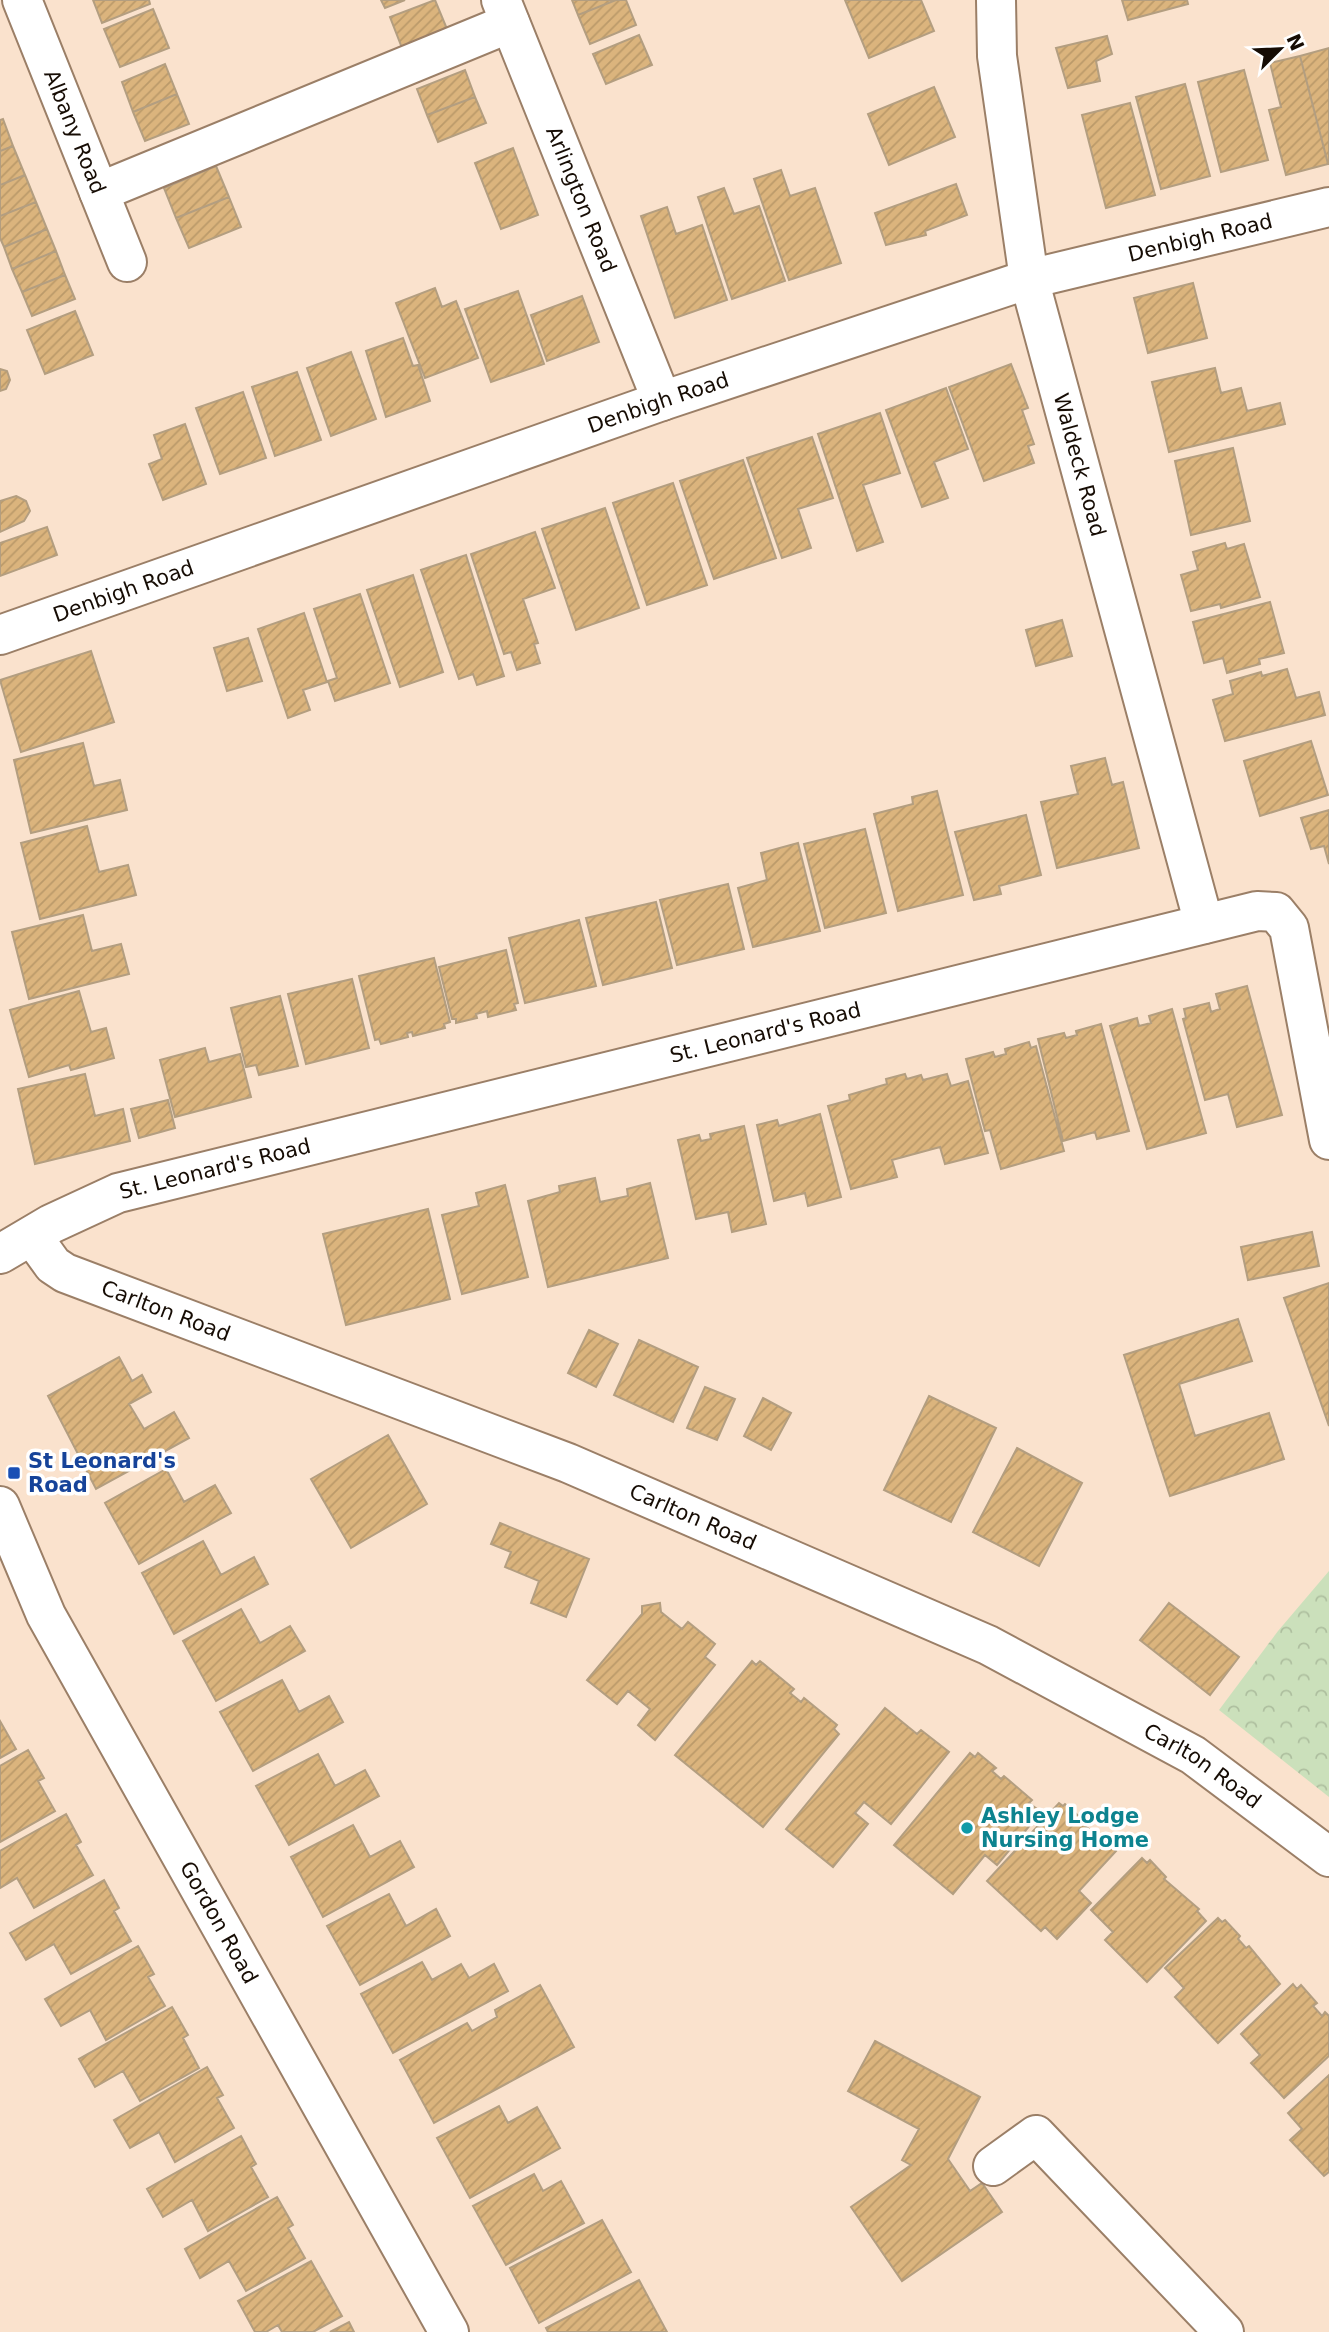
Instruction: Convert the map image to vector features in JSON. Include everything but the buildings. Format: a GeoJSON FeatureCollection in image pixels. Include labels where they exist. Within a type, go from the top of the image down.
{"type":"FeatureCollection","features":[{"type":"Feature","properties":{"kind":"street","name":"Albany Road"},"geometry":{"type":"LineString","coordinates":[[22,0],[127,262]]}},
{"type":"Feature","properties":{"kind":"street","name":"Waldeck Road"},"geometry":{"type":"LineString","coordinates":[[996,0],[997,56],[1029,279],[1204,924]]}},
{"type":"Feature","properties":{"kind":"street"},"geometry":{"type":"LineString","coordinates":[[99,192],[506,11]]}},
{"type":"Feature","properties":{"kind":"street","name":"Arlington Road"},"geometry":{"type":"LineString","coordinates":[[506,11],[662,401]]}},
{"type":"Feature","properties":{"kind":"street","name":"Denbigh Road"},"geometry":{"type":"LineString","coordinates":[[0,635],[662,401],[1029,279],[1329,207]]}},
{"type":"Feature","properties":{"kind":"street","name":"St. Leonard's Road"},"geometry":{"type":"LineString","coordinates":[[16,1245],[118,1194],[1257,911],[1276,912],[1289,928],[1329,1140]]}},
{"type":"Feature","properties":{"kind":"street","name":"Carlton Road"},"geometry":{"type":"LineString","coordinates":[[16,1245],[65,1273],[568,1463],[988,1646],[1193,1755],[1329,1857]]}},
{"type":"Feature","properties":{"kind":"street","name":"Gordon Road"},"geometry":{"type":"LineString","coordinates":[[0,1506],[46,1615],[449,2332]]}},
{"type":"Feature","properties":{"kind":"street"},"geometry":{"type":"LineString","coordinates":[[993,2166],[1036,2135],[1224,2332]]}},
{"type":"Feature","properties":{"kind":"green space"},"geometry":{"type":"Polygon","coordinates":[[[1329,1571],[1329,1797],[1219,1710],[1278,1631],[1329,1571]]]}},
{"type":"Feature","properties":{"kind":"place","name":"St Leonard's Road"},"geometry":{"type":"Point","coordinates":[14,1473]}},
{"type":"Feature","properties":{"kind":"place","name":"Ashley Lodge Nursing Home"},"geometry":{"type":"Point","coordinates":[967,1828]}}]}
